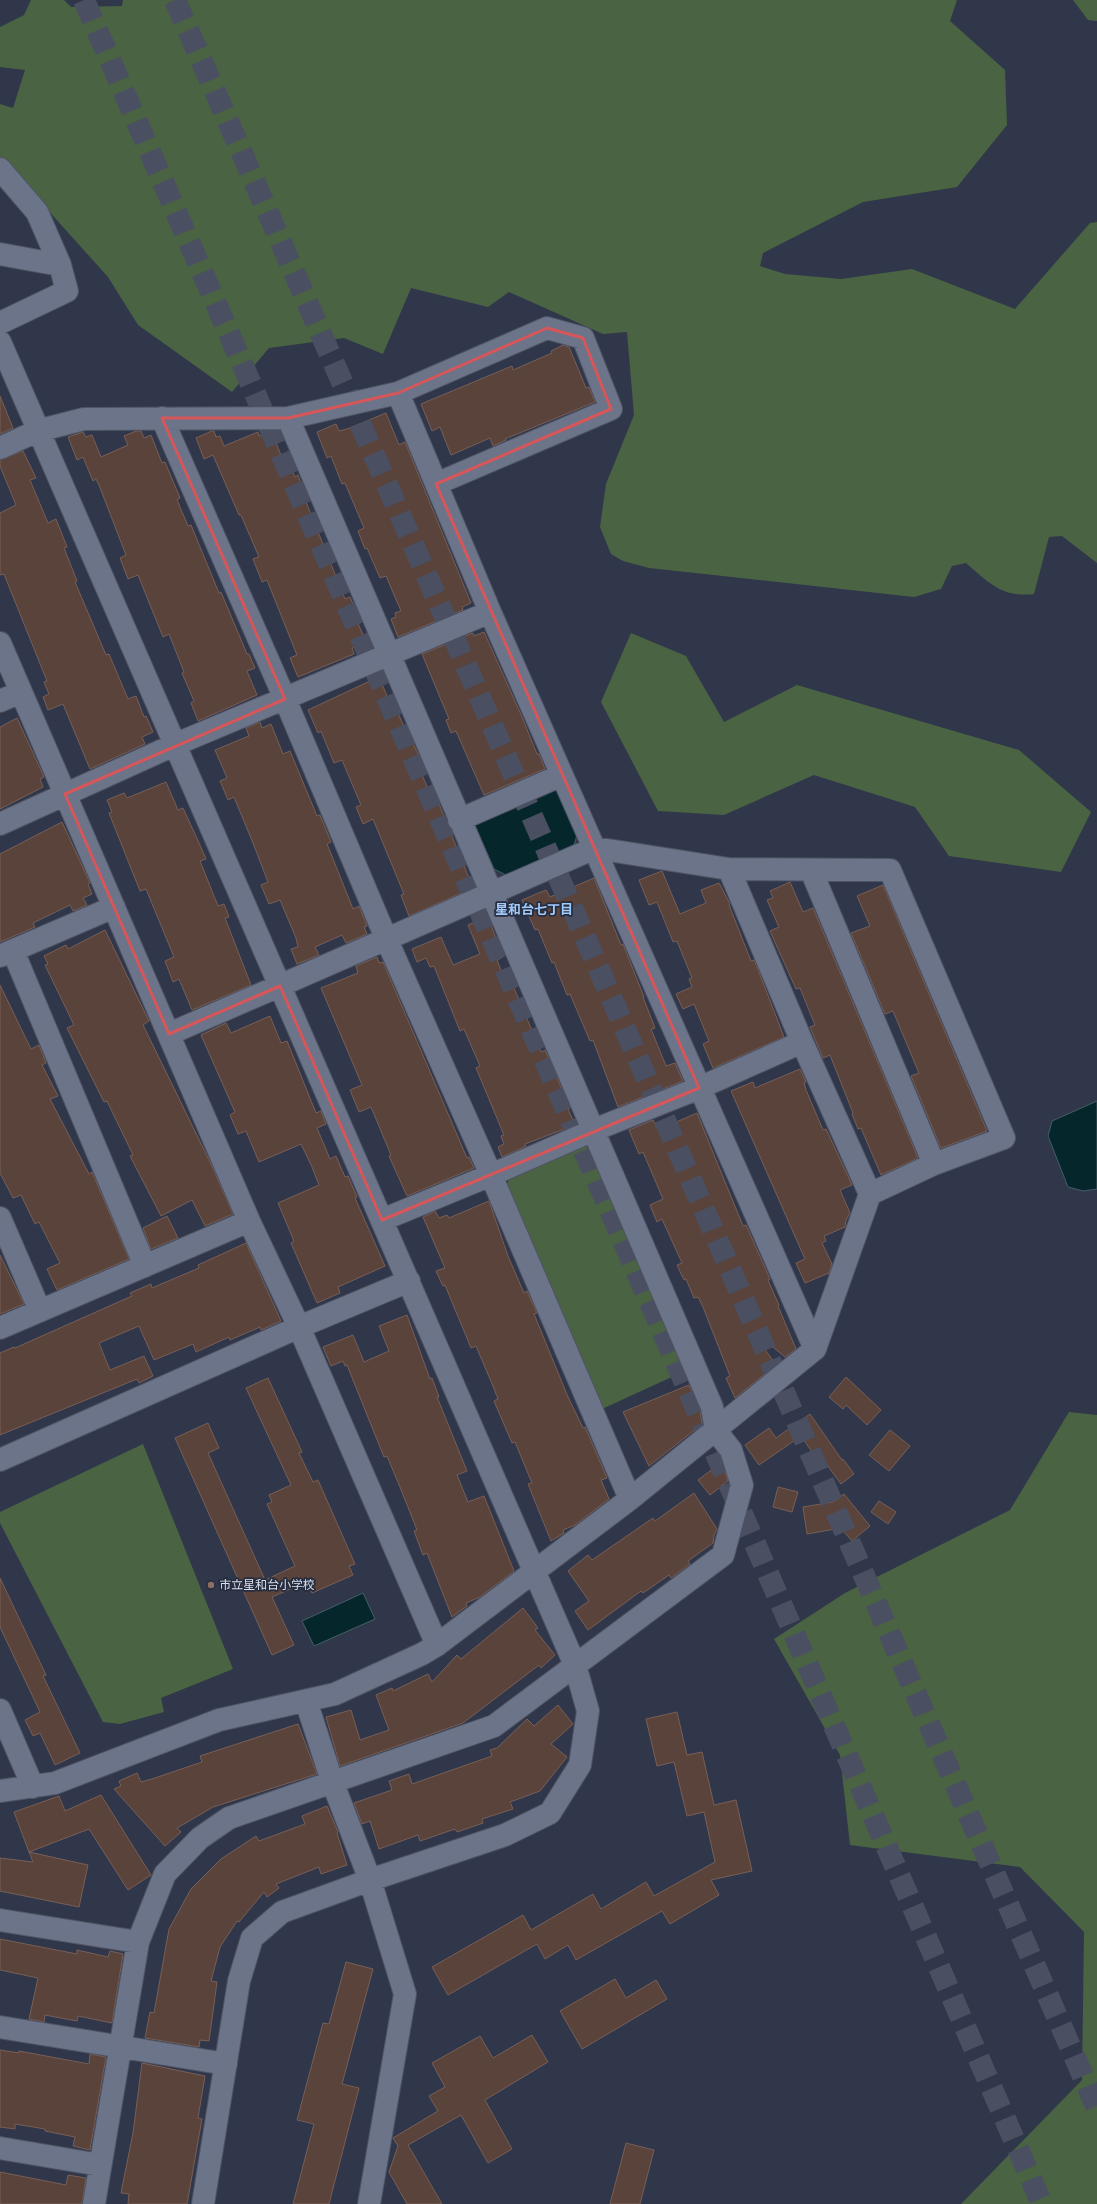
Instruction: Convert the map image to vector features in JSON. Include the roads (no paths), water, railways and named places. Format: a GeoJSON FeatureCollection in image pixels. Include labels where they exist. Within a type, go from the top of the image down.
{"type":"FeatureCollection","features":[{"type":"Feature","properties":{"kind":"street"},"geometry":{"type":"LineString","coordinates":[[0,168],[37,212],[60,265],[67,291],[0,323]]}},
{"type":"Feature","properties":{"kind":"street"},"geometry":{"type":"LineString","coordinates":[[0,254],[60,265]]}},
{"type":"Feature","properties":{"kind":"street"},"geometry":{"type":"LineString","coordinates":[[0,448],[37,431],[84,419],[288,418],[398,393],[547,328],[583,338],[611,408],[436,484]]}},
{"type":"Feature","properties":{"kind":"street"},"geometry":{"type":"LineString","coordinates":[[0,342],[37,431],[575,1665],[588,1711],[580,1765],[550,1813],[505,1835],[370,1880],[282,1912],[252,1938],[239,1981],[203,2204]]}},
{"type":"Feature","properties":{"kind":"street"},"geometry":{"type":"LineString","coordinates":[[398,393],[490,612],[815,1349]]}},
{"type":"Feature","properties":{"kind":"street"},"geometry":{"type":"LineString","coordinates":[[162,418],[285,699],[386,938],[491,1175],[630,1499]]}},
{"type":"Feature","properties":{"kind":"street"},"geometry":{"type":"LineString","coordinates":[[94,2204],[138,1942],[165,1874],[200,1838],[230,1818],[332,1781],[494,1726],[723,1555],[742,1485],[731,1450],[716,1431],[712,1407],[594,1130],[490,894],[288,418]]}},
{"type":"Feature","properties":{"kind":"street"},"geometry":{"type":"LineString","coordinates":[[0,824],[174,745],[490,612]]}},
{"type":"Feature","properties":{"kind":"street"},"geometry":{"type":"LineString","coordinates":[[0,643],[249,1221],[299,1327],[438,1645]]}},
{"type":"Feature","properties":{"kind":"street"},"geometry":{"type":"LineString","coordinates":[[0,701],[21,692]]}},
{"type":"Feature","properties":{"kind":"street"},"geometry":{"type":"LineString","coordinates":[[459,820],[562,776]]}},
{"type":"Feature","properties":{"kind":"street"},"geometry":{"type":"LineString","coordinates":[[168,1034],[594,848],[729,869],[890,870],[1004,1138],[934,1164],[870,1194]]}},
{"type":"Feature","properties":{"kind":"street"},"geometry":{"type":"LineString","coordinates":[[0,1791],[55,1783],[219,1720],[306,1702],[335,1694],[422,1654],[438,1645],[630,1499],[716,1431],[815,1349],[870,1194],[802,1042],[729,869]]}},
{"type":"Feature","properties":{"kind":"street"},"geometry":{"type":"LineString","coordinates":[[811,870],[934,1164]]}},
{"type":"Feature","properties":{"kind":"street"},"geometry":{"type":"LineString","coordinates":[[114,907],[6,953],[145,1266]]}},
{"type":"Feature","properties":{"kind":"street"},"geometry":{"type":"LineString","coordinates":[[382,1220],[594,1130],[699,1088],[802,1042]]}},
{"type":"Feature","properties":{"kind":"street"},"geometry":{"type":"LineString","coordinates":[[0,1218],[40,1310]]}},
{"type":"Feature","properties":{"kind":"street"},"geometry":{"type":"LineString","coordinates":[[0,1328],[249,1221]]}},
{"type":"Feature","properties":{"kind":"street"},"geometry":{"type":"LineString","coordinates":[[0,1460],[299,1327],[409,1282]]}},
{"type":"Feature","properties":{"kind":"street"},"geometry":{"type":"LineString","coordinates":[[306,1702],[332,1781],[370,1880],[405,1994],[369,2204]]}},
{"type":"Feature","properties":{"kind":"street"},"geometry":{"type":"LineString","coordinates":[[0,1710],[33,1787]]}},
{"type":"Feature","properties":{"kind":"street"},"geometry":{"type":"LineString","coordinates":[[0,1920],[138,1942]]}},
{"type":"Feature","properties":{"kind":"street"},"geometry":{"type":"LineString","coordinates":[[0,2027],[226,2064]]}},
{"type":"Feature","properties":{"kind":"street"},"geometry":{"type":"LineString","coordinates":[[0,2148],[100,2165]]}},
{"type":"Feature","properties":{"kind":"tunnel"},"geometry":{"type":"LineString","coordinates":[[84,0],[1042,2204]]}},
{"type":"Feature","properties":{"kind":"tunnel"},"geometry":{"type":"LineString","coordinates":[[175,0],[1097,2108]]}},
{"type":"Feature","properties":{"kind":"place","name":"市立星和台小学校"},"geometry":{"type":"Point","coordinates":[211,1585]}},
{"type":"Feature","properties":{"kind":"district","name":"星和台七丁目"},"geometry":{"type":"Point","coordinates":[534,909]}}]}
